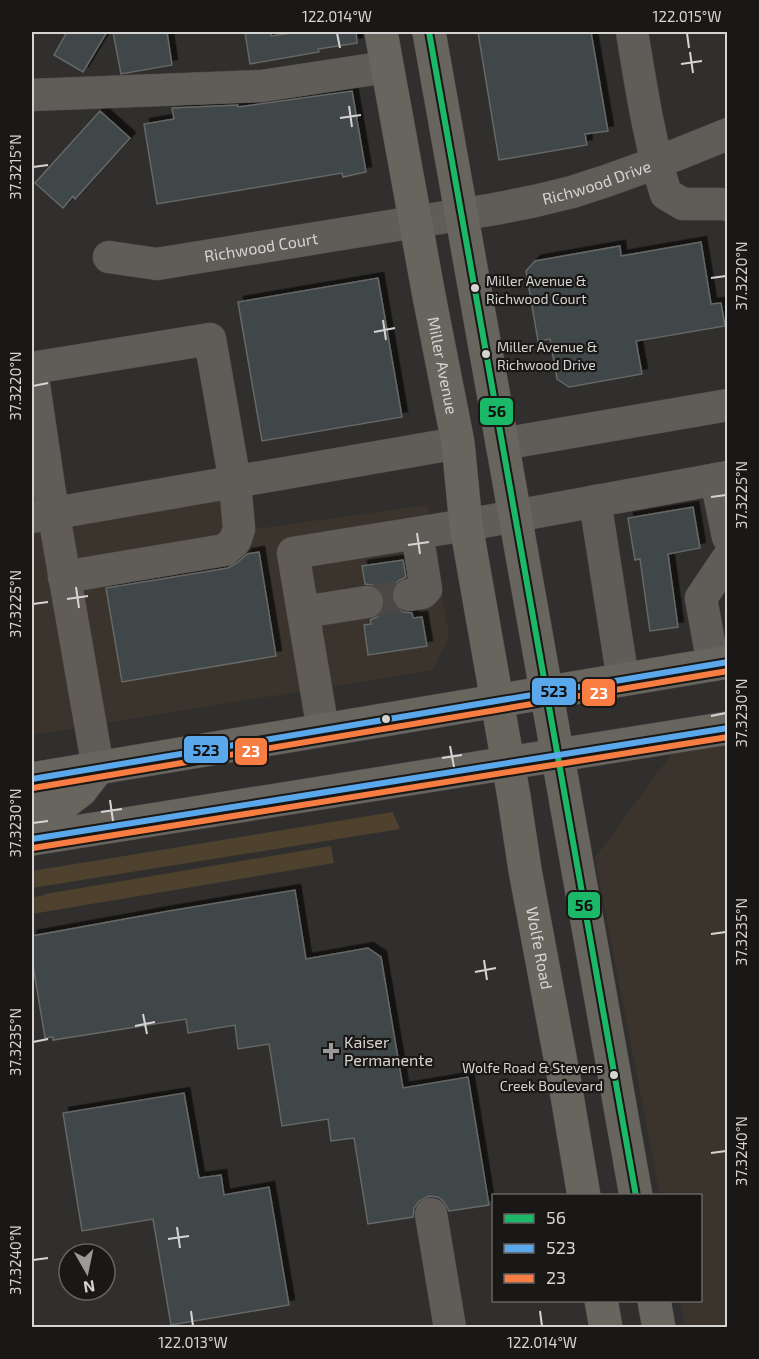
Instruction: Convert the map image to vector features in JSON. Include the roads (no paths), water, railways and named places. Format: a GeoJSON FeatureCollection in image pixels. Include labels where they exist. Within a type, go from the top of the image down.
{"type":"FeatureCollection","features":[{"type":"Feature","properties":{"kind":"main road","name":"Miller Avenue"},"geometry":{"type":"LineString","coordinates":[[381,32],[458,443],[466,525],[496,701]]}},
{"type":"Feature","properties":{"kind":"main road"},"geometry":{"type":"LineString","coordinates":[[429,32],[636,1194]]}},
{"type":"Feature","properties":{"kind":"main road"},"geometry":{"type":"LineString","coordinates":[[32,779],[720,663]]}},
{"type":"Feature","properties":{"kind":"main road","name":"Wolfe Road"},"geometry":{"type":"LineString","coordinates":[[496,701],[584,1194]]}},
{"type":"Feature","properties":{"kind":"main road"},"geometry":{"type":"LineString","coordinates":[[32,839],[728,728]]}},
{"type":"Feature","properties":{"kind":"main road"},"geometry":{"type":"LineString","coordinates":[[32,809],[63,804],[81,790],[98,768]]}},
{"type":"Feature","properties":{"kind":"main road"},"geometry":{"type":"LineString","coordinates":[[601,1302],[606,1328]]}},
{"type":"Feature","properties":{"kind":"main road"},"geometry":{"type":"LineString","coordinates":[[654,1302],[659,1328]]}},
{"type":"Feature","properties":{"kind":"street"},"geometry":{"type":"LineString","coordinates":[[632,32],[644,106],[656,163],[666,194],[683,204],[728,205]]}},
{"type":"Feature","properties":{"kind":"street"},"geometry":{"type":"LineString","coordinates":[[32,95],[262,86],[387,67]]}},
{"type":"Feature","properties":{"kind":"street","name":"Richwood Drive"},"geometry":{"type":"LineString","coordinates":[[415,222],[495,209],[572,192],[656,163],[728,134]]}},
{"type":"Feature","properties":{"kind":"street","name":"Richwood Court"},"geometry":{"type":"LineString","coordinates":[[109,257],[157,264],[415,222]]}},
{"type":"Feature","properties":{"kind":"street"},"geometry":{"type":"LineString","coordinates":[[64,577],[225,550],[235,541],[238,529],[235,482],[210,339],[32,370],[42,515],[64,577],[98,768]]}},
{"type":"Feature","properties":{"kind":"street"},"geometry":{"type":"LineString","coordinates":[[502,444],[728,405]]}},
{"type":"Feature","properties":{"kind":"street"},"geometry":{"type":"LineString","coordinates":[[42,515],[458,443]]}},
{"type":"Feature","properties":{"kind":"street"},"geometry":{"type":"LineString","coordinates":[[323,730],[293,553],[466,525],[722,478],[728,537]]}},
{"type":"Feature","properties":{"kind":"street"},"geometry":{"type":"LineString","coordinates":[[595,501],[623,680]]}},
{"type":"Feature","properties":{"kind":"street"},"geometry":{"type":"LineString","coordinates":[[409,596],[422,593],[426,589],[417,533]]}},
{"type":"Feature","properties":{"kind":"street"},"geometry":{"type":"LineString","coordinates":[[720,663],[701,598],[728,558]]}},
{"type":"Feature","properties":{"kind":"street"},"geometry":{"type":"LineString","coordinates":[[303,612],[367,602]]}},
{"type":"Feature","properties":{"kind":"street"},"geometry":{"type":"LineString","coordinates":[[431,1214],[450,1328]]}},
{"type":"Feature","properties":{"kind":"tunnel"},"geometry":{"type":"LineString","coordinates":[[367,602],[409,595]]}},
{"type":"Feature","properties":{"kind":"place","name":"Miller Avenue & Richwood Court"},"geometry":{"type":"Point","coordinates":[475,288]}},
{"type":"Feature","properties":{"kind":"place","name":"Miller Avenue & Richwood Drive"},"geometry":{"type":"Point","coordinates":[486,354]}},
{"type":"Feature","properties":{"kind":"place","name":"Kaiser Permanente"},"geometry":{"type":"Point","coordinates":[331,1051]}},
{"type":"Feature","properties":{"kind":"place","name":"Wolfe Road & Stevens Creek Boulevard"},"geometry":{"type":"Point","coordinates":[614,1075]}}]}
